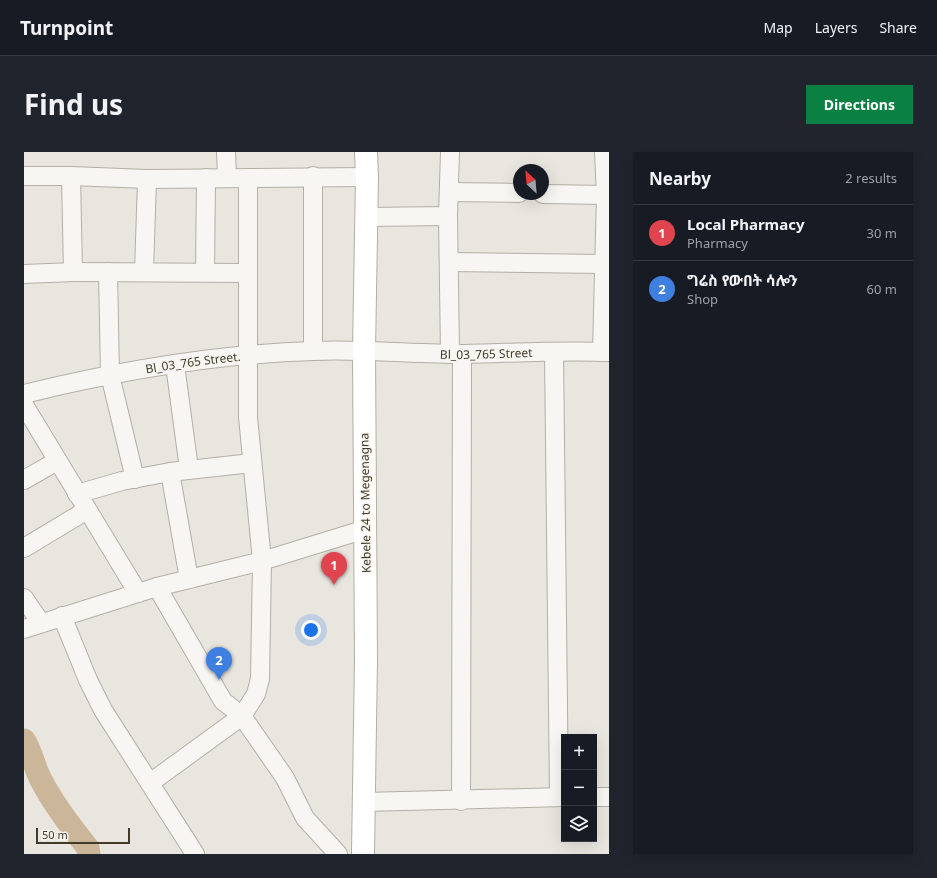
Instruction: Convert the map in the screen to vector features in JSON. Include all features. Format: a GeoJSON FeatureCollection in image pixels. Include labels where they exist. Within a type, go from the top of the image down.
{"type":"FeatureCollection","features":[{"type":"Feature","properties":{"kind":"main road","name":"Kebele 24 to Megenagna"},"geometry":{"type":"LineString","coordinates":[[363,854],[366,658],[364,352],[367,177],[366,152]]}},
{"type":"Feature","properties":{"kind":"street"},"geometry":{"type":"LineString","coordinates":[[226,152],[227,178]]}},
{"type":"Feature","properties":{"kind":"street"},"geometry":{"type":"LineString","coordinates":[[450,152],[448,216],[449,262],[456,353],[462,801]]}},
{"type":"Feature","properties":{"kind":"street"},"geometry":{"type":"LineString","coordinates":[[604,152],[607,195],[604,264],[605,352]]}},
{"type":"Feature","properties":{"kind":"street"},"geometry":{"type":"LineString","coordinates":[[24,176],[71,176],[147,180],[313,176],[367,177]]}},
{"type":"Feature","properties":{"kind":"street"},"geometry":{"type":"LineString","coordinates":[[71,176],[73,272]]}},
{"type":"Feature","properties":{"kind":"street"},"geometry":{"type":"LineString","coordinates":[[313,176],[313,351]]}},
{"type":"Feature","properties":{"kind":"street"},"geometry":{"type":"LineString","coordinates":[[205,272],[206,178]]}},
{"type":"Feature","properties":{"kind":"street"},"geometry":{"type":"LineString","coordinates":[[150,783],[242,716],[256,694],[260,679],[262,561],[248,417],[248,178]]}},
{"type":"Feature","properties":{"kind":"street"},"geometry":{"type":"LineString","coordinates":[[144,272],[147,180]]}},
{"type":"Feature","properties":{"kind":"street"},"geometry":{"type":"LineString","coordinates":[[449,192],[513,193]]}},
{"type":"Feature","properties":{"kind":"street"},"geometry":{"type":"LineString","coordinates":[[549,194],[607,195]]}},
{"type":"Feature","properties":{"kind":"street"},"geometry":{"type":"LineString","coordinates":[[366,217],[448,216]]}},
{"type":"Feature","properties":{"kind":"street"},"geometry":{"type":"LineString","coordinates":[[449,262],[604,264]]}},
{"type":"Feature","properties":{"kind":"street"},"geometry":{"type":"LineString","coordinates":[[24,274],[73,272],[247,273]]}},
{"type":"Feature","properties":{"kind":"street"},"geometry":{"type":"LineString","coordinates":[[108,272],[110,375],[135,479]]}},
{"type":"Feature","properties":{"kind":"street","name":"Bl_03_765 Street."},"geometry":{"type":"LineString","coordinates":[[24,394],[110,375],[248,356],[313,351],[364,352]]}},
{"type":"Feature","properties":{"kind":"street","name":"Bl_03_765 Street"},"geometry":{"type":"LineString","coordinates":[[364,352],[605,352]]}},
{"type":"Feature","properties":{"kind":"street"},"geometry":{"type":"LineString","coordinates":[[364,802],[462,801],[561,797],[554,352]]}},
{"type":"Feature","properties":{"kind":"street"},"geometry":{"type":"LineString","coordinates":[[176,365],[189,469]]}},
{"type":"Feature","properties":{"kind":"street"},"geometry":{"type":"LineString","coordinates":[[24,405],[138,593]]}},
{"type":"Feature","properties":{"kind":"street"},"geometry":{"type":"LineString","coordinates":[[24,480],[57,460]]}},
{"type":"Feature","properties":{"kind":"street"},"geometry":{"type":"LineString","coordinates":[[77,494],[122,481],[170,472],[252,463]]}},
{"type":"Feature","properties":{"kind":"street"},"geometry":{"type":"LineString","coordinates":[[170,472],[189,579]]}},
{"type":"Feature","properties":{"kind":"street"},"geometry":{"type":"LineString","coordinates":[[24,548],[87,510]]}},
{"type":"Feature","properties":{"kind":"street"},"geometry":{"type":"LineString","coordinates":[[24,598],[32,626],[157,587],[262,561],[366,529]]}},
{"type":"Feature","properties":{"kind":"street"},"geometry":{"type":"LineString","coordinates":[[157,587],[223,702],[242,716],[285,778],[305,818],[338,854]]}},
{"type":"Feature","properties":{"kind":"street"},"geometry":{"type":"LineString","coordinates":[[62,616],[88,680],[103,710],[195,854]]}},
{"type":"Feature","properties":{"kind":"street"},"geometry":{"type":"LineString","coordinates":[[597,797],[609,797]]}},
{"type":"Feature","properties":{"kind":"waterway"},"geometry":{"type":"LineString","coordinates":[[24,740],[51,798],[88,848],[89,854]]}},
{"type":"Feature","properties":{"kind":"place","name":"Local Pharmacy"},"geometry":{"type":"Point","coordinates":[334,585]}},
{"type":"Feature","properties":{"kind":"place","name":"ግሬስ የውበት ሳሎን"},"geometry":{"type":"Point","coordinates":[219,680]}}]}
